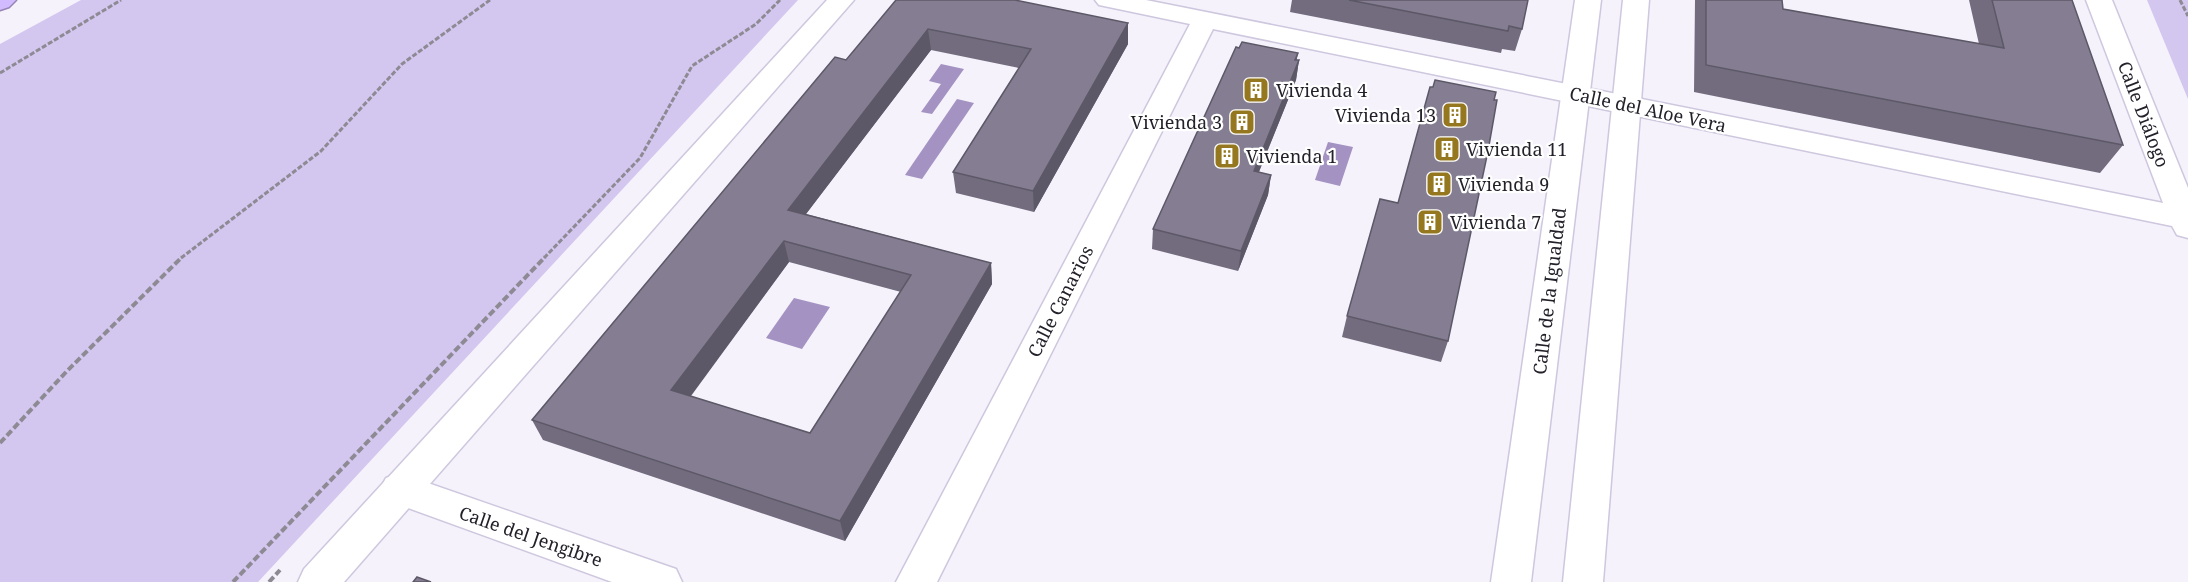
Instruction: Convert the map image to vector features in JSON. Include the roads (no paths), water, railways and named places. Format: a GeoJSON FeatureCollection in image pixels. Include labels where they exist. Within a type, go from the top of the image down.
{"type":"FeatureCollection","features":[{"type":"Feature","properties":{"kind":"street"},"geometry":{"type":"LineString","coordinates":[[318,582],[399,489],[841,0]]}},
{"type":"Feature","properties":{"kind":"street","name":"Calle del Aloe Vera"},"geometry":{"type":"LineString","coordinates":[[1108,0],[1576,94],[2187,221]]}},
{"type":"Feature","properties":{"kind":"street","name":"Calle de la Igualdad"},"geometry":{"type":"LineString","coordinates":[[1511,582],[1588,0]]}},
{"type":"Feature","properties":{"kind":"street"},"geometry":{"type":"LineString","coordinates":[[1583,582],[1636,0]]}},
{"type":"Feature","properties":{"kind":"street","name":"Calle Diálogo"},"geometry":{"type":"LineString","coordinates":[[2099,0],[2187,221]]}},
{"type":"Feature","properties":{"kind":"street","name":"Calle Canarios"},"geometry":{"type":"LineString","coordinates":[[916,582],[1205,20]]}},
{"type":"Feature","properties":{"kind":"street","name":"Calle del Jengibre"},"geometry":{"type":"LineString","coordinates":[[399,489],[662,582]]}},
{"type":"Feature","properties":{"kind":"place","name":"Vivienda 4"},"geometry":{"type":"Point","coordinates":[1256,90]}},
{"type":"Feature","properties":{"kind":"place","name":"Vivienda 13"},"geometry":{"type":"Point","coordinates":[1455,115]}},
{"type":"Feature","properties":{"kind":"place","name":"Vivienda 3"},"geometry":{"type":"Point","coordinates":[1242,122]}},
{"type":"Feature","properties":{"kind":"place","name":"Vivienda 11"},"geometry":{"type":"Point","coordinates":[1447,149]}},
{"type":"Feature","properties":{"kind":"place","name":"Vivienda 1"},"geometry":{"type":"Point","coordinates":[1227,156]}},
{"type":"Feature","properties":{"kind":"place","name":"Vivienda 9"},"geometry":{"type":"Point","coordinates":[1439,184]}},
{"type":"Feature","properties":{"kind":"place","name":"Vivienda 7"},"geometry":{"type":"Point","coordinates":[1430,222]}}]}
